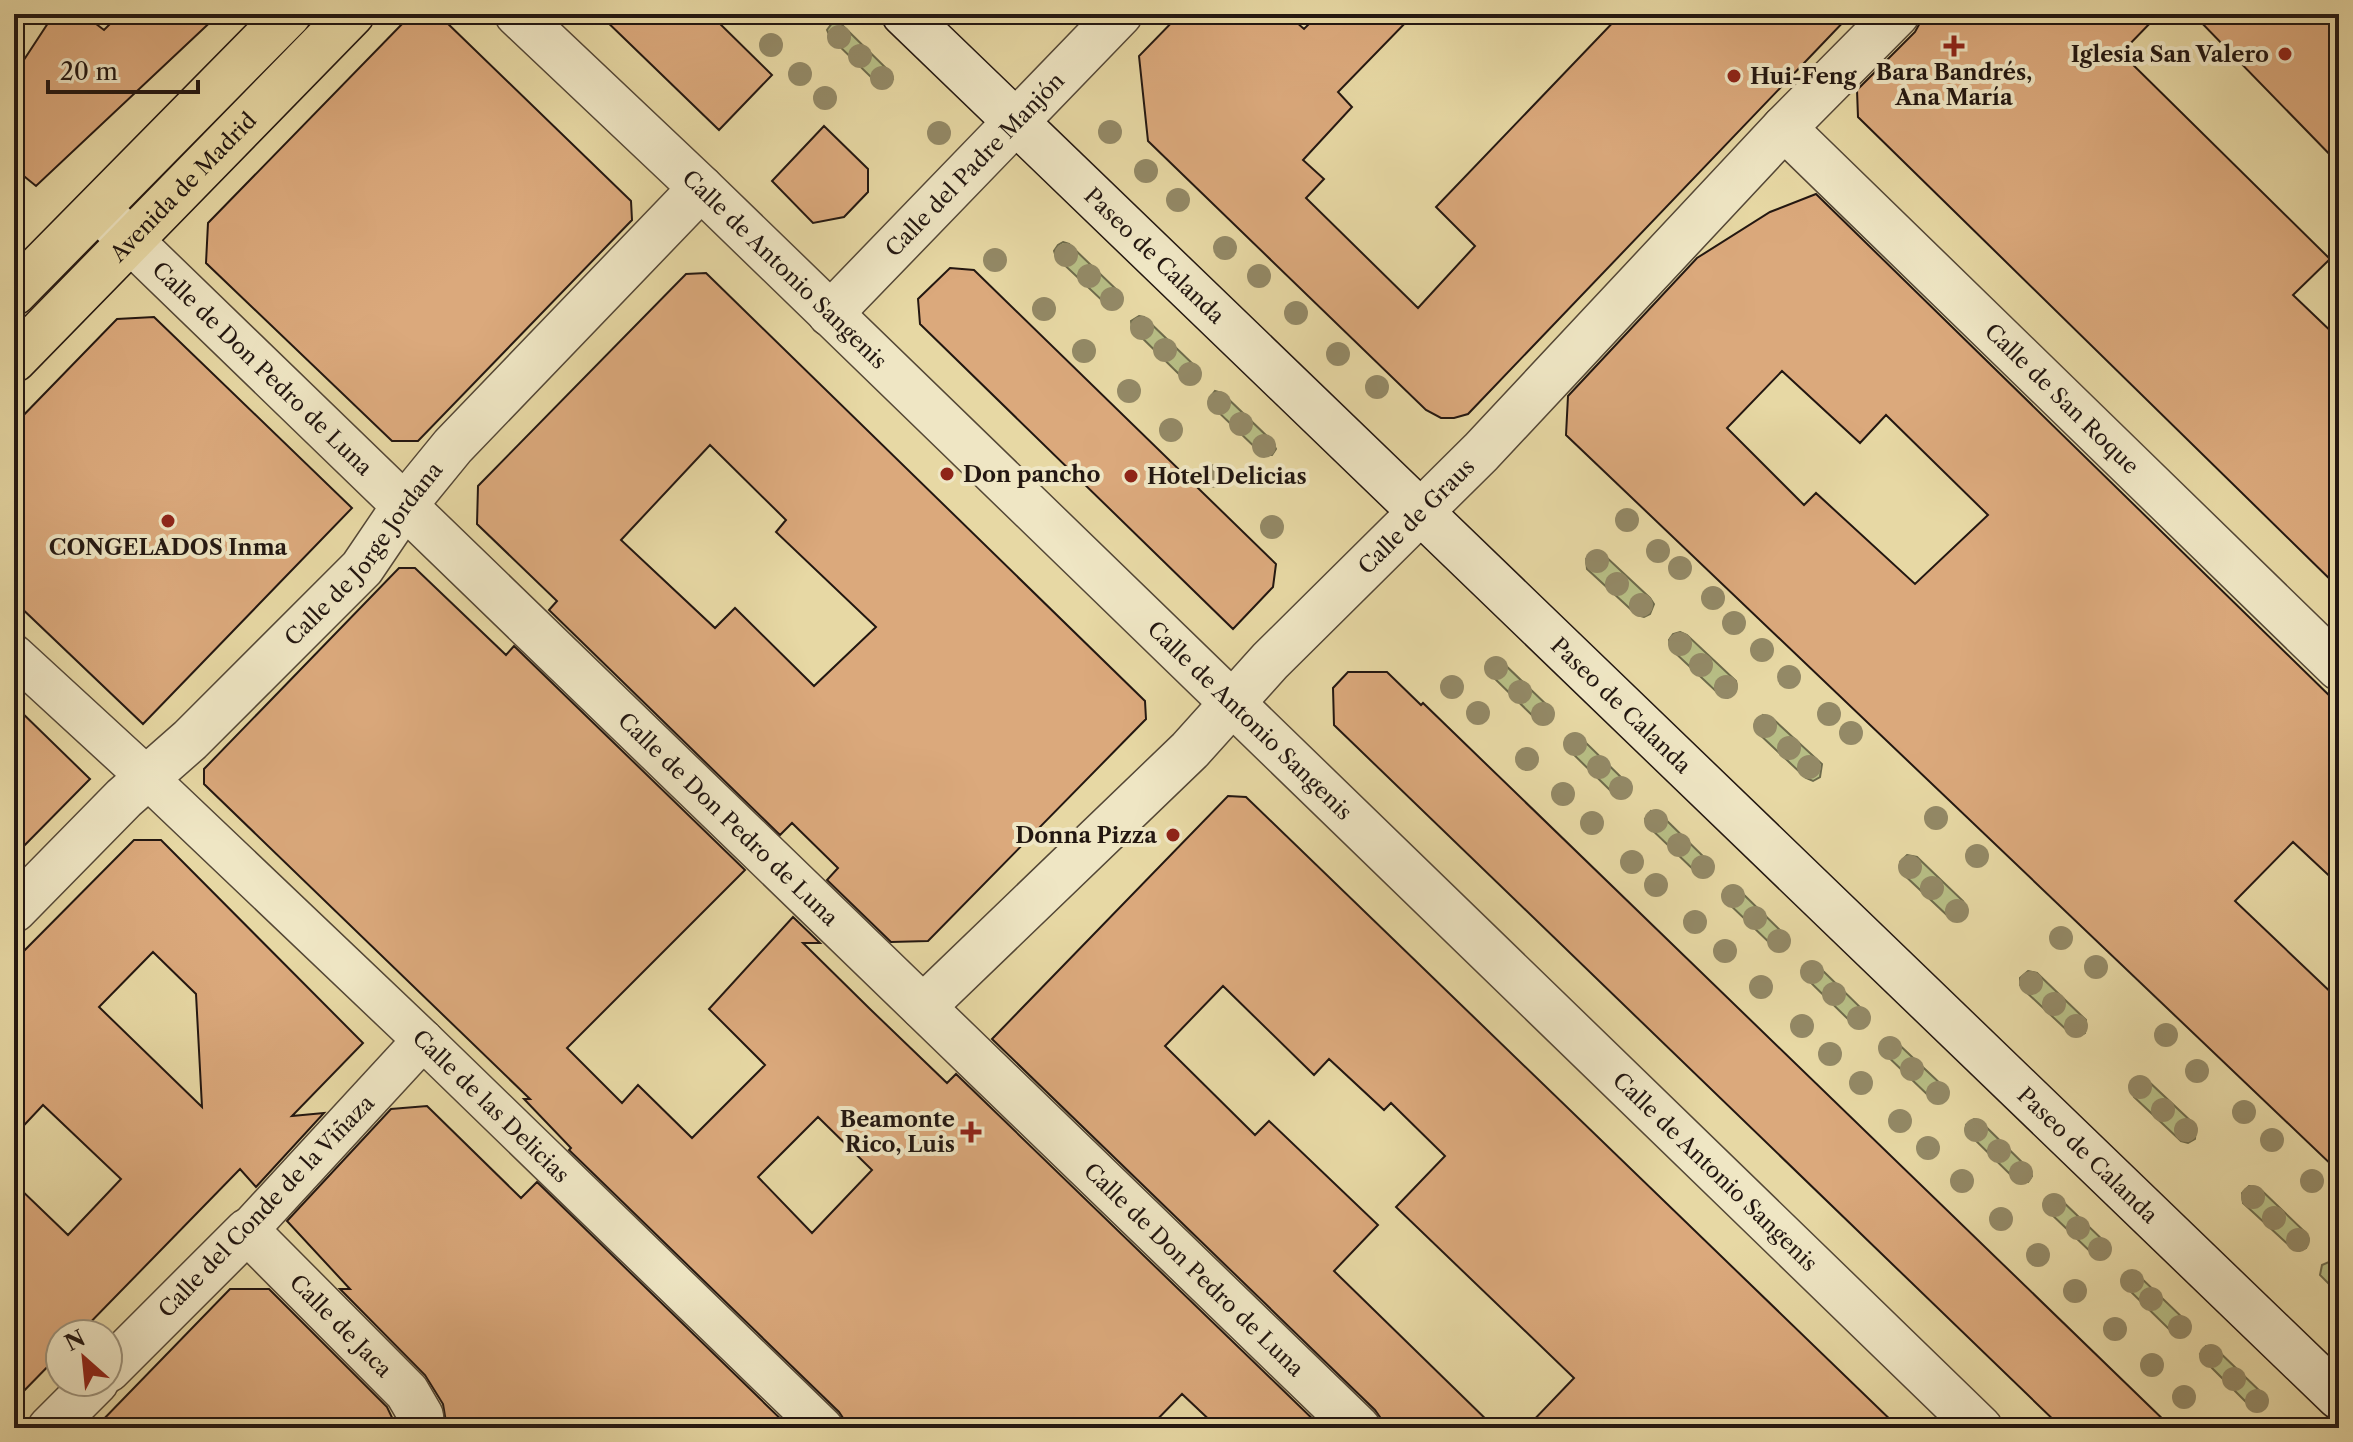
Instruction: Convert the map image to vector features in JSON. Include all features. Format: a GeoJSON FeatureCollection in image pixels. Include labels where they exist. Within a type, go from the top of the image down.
{"type":"FeatureCollection","features":[{"type":"Feature","properties":{"kind":"main road","name":"Avenida de Madrid"},"geometry":{"type":"LineString","coordinates":[[14,293],[289,14]]}},
{"type":"Feature","properties":{"kind":"main road","name":"Avenida de Madrid"},"geometry":{"type":"LineString","coordinates":[[14,360],[352,14]]}},
{"type":"Feature","properties":{"kind":"street","name":"Calle de Antonio Sangenis"},"geometry":{"type":"LineString","coordinates":[[517,14],[701,188],[1980,1428]]}},
{"type":"Feature","properties":{"kind":"street","name":"Paseo de Calanda"},"geometry":{"type":"LineString","coordinates":[[904,14],[2339,1397]]}},
{"type":"Feature","properties":{"kind":"street","name":"Calle del Padre Manjón"},"geometry":{"type":"LineString","coordinates":[[830,314],[1120,14]]}},
{"type":"Feature","properties":{"kind":"street","name":"Calle de Graus"},"geometry":{"type":"LineString","coordinates":[[923,1007],[1190,750],[1270,661],[1481,452],[1784,128],[1897,14]]}},
{"type":"Feature","properties":{"kind":"street","name":"Calle de San Roque"},"geometry":{"type":"LineString","coordinates":[[1784,128],[2339,668]]}},
{"type":"Feature","properties":{"kind":"street","name":"Calle de Jorge Jordana"},"geometry":{"type":"LineString","coordinates":[[14,910],[124,798],[183,747],[362,568],[404,506],[453,446],[701,188]]}},
{"type":"Feature","properties":{"kind":"street","name":"Calle de Don Pedro de Luna"},"geometry":{"type":"LineString","coordinates":[[99,209],[1358,1428]]}},
{"type":"Feature","properties":{"kind":"street","name":"Calle de las Delicias"},"geometry":{"type":"LineString","coordinates":[[14,655],[423,1040],[823,1428]]}},
{"type":"Feature","properties":{"kind":"street","name":"Calle del Conde de la Viñaza"},"geometry":{"type":"LineString","coordinates":[[124,1354],[247,1231],[423,1040]]}},
{"type":"Feature","properties":{"kind":"street","name":"Calle de Jaca"},"geometry":{"type":"LineString","coordinates":[[247,1231],[407,1392],[421,1416],[422,1428]]}},
{"type":"Feature","properties":{"kind":"street"},"geometry":{"type":"LineString","coordinates":[[50,1428],[80,1398]]}},
{"type":"Feature","properties":{"kind":"green space"},"geometry":{"type":"Polygon","coordinates":[[[833,22],[841,24],[891,73],[893,79],[884,86],[877,83],[830,37],[827,30],[833,22]]]}},
{"type":"Feature","properties":{"kind":"green space"},"geometry":{"type":"Polygon","coordinates":[[[1063,242],[1069,244],[1119,292],[1119,304],[1108,306],[1056,257],[1054,251],[1063,242]]]}},
{"type":"Feature","properties":{"kind":"green space"},"geometry":{"type":"Polygon","coordinates":[[[1139,316],[1144,317],[1197,368],[1199,375],[1195,381],[1186,381],[1132,328],[1131,321],[1139,316]]]}},
{"type":"Feature","properties":{"kind":"green space"},"geometry":{"type":"Polygon","coordinates":[[[1215,391],[1222,393],[1272,441],[1276,449],[1272,455],[1263,455],[1212,406],[1209,399],[1215,391]]]}},
{"type":"Feature","properties":{"kind":"green space"},"geometry":{"type":"Polygon","coordinates":[[[1597,551],[1650,598],[1654,604],[1650,614],[1644,617],[1637,615],[1587,569],[1586,559],[1597,551]]]}},
{"type":"Feature","properties":{"kind":"green space"},"geometry":{"type":"Polygon","coordinates":[[[1680,632],[1736,681],[1732,695],[1727,698],[1720,695],[1671,649],[1669,640],[1673,634],[1680,632]]]}},
{"type":"Feature","properties":{"kind":"green space"},"geometry":{"type":"Polygon","coordinates":[[[1493,659],[1501,661],[1551,709],[1549,722],[1539,722],[1490,674],[1487,667],[1493,659]]]}},
{"type":"Feature","properties":{"kind":"green space"},"geometry":{"type":"Polygon","coordinates":[[[1763,715],[1772,718],[1822,764],[1820,777],[1813,781],[1806,778],[1757,732],[1755,722],[1763,715]]]}},
{"type":"Feature","properties":{"kind":"green space"},"geometry":{"type":"Polygon","coordinates":[[[1574,734],[1629,785],[1630,794],[1627,797],[1616,796],[1566,747],[1567,738],[1574,734]]]}},
{"type":"Feature","properties":{"kind":"green space"},"geometry":{"type":"Polygon","coordinates":[[[1651,811],[1659,813],[1709,862],[1708,874],[1698,874],[1648,826],[1645,819],[1651,811]]]}},
{"type":"Feature","properties":{"kind":"green space"},"geometry":{"type":"Polygon","coordinates":[[[1907,855],[1917,857],[1963,901],[1967,908],[1964,917],[1957,920],[1950,918],[1901,872],[1900,862],[1907,855]]]}},
{"type":"Feature","properties":{"kind":"green space"},"geometry":{"type":"Polygon","coordinates":[[[1729,886],[1737,888],[1785,935],[1789,943],[1785,949],[1776,949],[1726,901],[1723,892],[1729,886]]]}},
{"type":"Feature","properties":{"kind":"green space"},"geometry":{"type":"Polygon","coordinates":[[[1816,964],[1865,1012],[1866,1024],[1857,1027],[1853,1024],[1805,977],[1802,968],[1816,964]]]}},
{"type":"Feature","properties":{"kind":"green space"},"geometry":{"type":"Polygon","coordinates":[[[2028,971],[2037,973],[2086,1020],[2085,1033],[2078,1036],[2071,1034],[2024,990],[2020,978],[2028,971]]]}},
{"type":"Feature","properties":{"kind":"green space"},"geometry":{"type":"Polygon","coordinates":[[[1892,1038],[1945,1088],[1946,1097],[1943,1100],[1932,1099],[1882,1051],[1884,1039],[1892,1038]]]}},
{"type":"Feature","properties":{"kind":"green space"},"geometry":{"type":"Polygon","coordinates":[[[2138,1077],[2147,1080],[2196,1126],[2195,1139],[2188,1143],[2181,1141],[2134,1097],[2130,1085],[2138,1077]]]}},
{"type":"Feature","properties":{"kind":"green space"},"geometry":{"type":"Polygon","coordinates":[[[1974,1119],[1980,1121],[2030,1170],[2032,1176],[2028,1182],[2018,1182],[1967,1132],[1966,1125],[1974,1119]]]}},
{"type":"Feature","properties":{"kind":"green space"},"geometry":{"type":"Polygon","coordinates":[[[2249,1186],[2259,1188],[2305,1232],[2309,1239],[2306,1248],[2299,1251],[2293,1249],[2243,1203],[2242,1193],[2249,1186]]]}},
{"type":"Feature","properties":{"kind":"green space"},"geometry":{"type":"Polygon","coordinates":[[[2050,1195],[2058,1197],[2107,1244],[2110,1252],[2106,1258],[2097,1258],[2047,1210],[2045,1201],[2050,1195]]]}},
{"type":"Feature","properties":{"kind":"green space"},"geometry":{"type":"Polygon","coordinates":[[[2331,1261],[2339,1265],[2339,1294],[2320,1275],[2322,1265],[2331,1261]]]}},
{"type":"Feature","properties":{"kind":"green space"},"geometry":{"type":"Polygon","coordinates":[[[2131,1271],[2185,1320],[2188,1326],[2186,1332],[2173,1333],[2125,1286],[2123,1276],[2131,1271]]]}},
{"type":"Feature","properties":{"kind":"green space"},"geometry":{"type":"Polygon","coordinates":[[[2206,1346],[2214,1347],[2265,1396],[2266,1405],[2262,1408],[2251,1407],[2204,1360],[2200,1354],[2206,1346]]]}},
{"type":"Feature","properties":{"kind":"building"},"geometry":{"type":"Polygon","coordinates":[[[54,14],[83,14],[104,30],[120,14],[219,14],[36,186],[14,168],[14,75],[54,14]]]}},
{"type":"Feature","properties":{"kind":"building"},"geometry":{"type":"Polygon","coordinates":[[[599,14],[710,14],[772,75],[719,130],[599,14]]]}},
{"type":"Feature","properties":{"kind":"building"},"geometry":{"type":"Polygon","coordinates":[[[1180,14],[1287,14],[1304,29],[1319,14],[1414,14],[1338,92],[1352,107],[1303,160],[1324,179],[1306,198],[1418,308],[1475,246],[1436,207],[1621,14],[1851,14],[1468,414],[1441,418],[1426,410],[1148,141],[1139,56],[1180,14]]]}},
{"type":"Feature","properties":{"kind":"building"},"geometry":{"type":"Polygon","coordinates":[[[1921,14],[2159,14],[2121,53],[2330,259],[2293,295],[2339,339],[2339,588],[1858,117],[1857,90],[1915,32],[1921,14]]]}},
{"type":"Feature","properties":{"kind":"building","name":"Iglesia San Valero"},"geometry":{"type":"Polygon","coordinates":[[[2193,14],[2339,14],[2339,164],[2193,14]]]}},
{"type":"Feature","properties":{"kind":"building"},"geometry":{"type":"Polygon","coordinates":[[[443,19],[631,201],[632,220],[418,441],[392,441],[206,263],[208,223],[404,22],[443,19]]]}},
{"type":"Feature","properties":{"kind":"building"},"geometry":{"type":"Polygon","coordinates":[[[824,126],[868,169],[868,192],[844,217],[813,223],[772,181],[824,126]]]}},
{"type":"Feature","properties":{"kind":"building"},"geometry":{"type":"Polygon","coordinates":[[[1816,194],[2339,705],[2339,885],[2293,842],[2235,901],[2339,1000],[2339,1172],[1566,435],[1568,396],[1697,258],[1770,212],[1816,194]],[[1782,371],[1727,428],[1804,505],[1816,493],[1915,584],[1988,515],[1886,415],[1860,443],[1782,371]]]}},
{"type":"Feature","properties":{"kind":"building"},"geometry":{"type":"Polygon","coordinates":[[[950,268],[974,270],[1276,564],[1273,587],[1233,629],[920,324],[918,299],[950,268]]]}},
{"type":"Feature","properties":{"kind":"building"},"geometry":{"type":"Polygon","coordinates":[[[706,273],[1145,701],[1146,719],[928,941],[891,942],[827,880],[838,868],[792,823],[780,835],[549,610],[557,601],[477,524],[478,486],[686,274],[706,273]],[[710,445],[621,540],[715,628],[735,608],[814,686],[876,627],[776,532],[786,520],[710,445]]]}},
{"type":"Feature","properties":{"kind":"building"},"geometry":{"type":"Polygon","coordinates":[[[154,317],[352,508],[143,724],[14,601],[14,425],[117,319],[154,317]]]}},
{"type":"Feature","properties":{"kind":"building"},"geometry":{"type":"Polygon","coordinates":[[[399,568],[415,568],[506,655],[514,646],[745,870],[567,1048],[622,1103],[638,1085],[692,1138],[765,1065],[709,1009],[793,917],[820,943],[803,943],[870,1009],[947,1083],[956,1074],[1322,1428],[1218,1428],[1182,1394],[1149,1428],[845,1428],[845,1421],[839,1412],[569,1150],[571,1148],[524,1099],[530,1099],[204,784],[204,769],[399,568]],[[818,1117],[758,1177],[812,1233],[872,1170],[818,1117]]]}},
{"type":"Feature","properties":{"kind":"building"},"geometry":{"type":"Polygon","coordinates":[[[1348,672],[1387,672],[1421,705],[1423,703],[2172,1428],[2062,1428],[1334,725],[1333,688],[1348,672]]]}},
{"type":"Feature","properties":{"kind":"building"},"geometry":{"type":"Polygon","coordinates":[[[14,705],[90,779],[14,856],[14,705]]]}},
{"type":"Feature","properties":{"kind":"building"},"geometry":{"type":"Polygon","coordinates":[[[1228,796],[1246,797],[1899,1428],[1526,1428],[1574,1378],[1396,1207],[1445,1156],[1391,1103],[1384,1110],[1329,1059],[1314,1075],[1223,986],[1165,1046],[1255,1135],[1269,1121],[1378,1225],[1334,1271],[1495,1428],[1382,1428],[1382,1420],[1375,1410],[992,1039],[1228,796]]]}},
{"type":"Feature","properties":{"kind":"building"},"geometry":{"type":"Polygon","coordinates":[[[134,840],[161,840],[363,1043],[292,1116],[324,1113],[256,1187],[240,1169],[95,1318],[44,1318],[44,1370],[14,1401],[14,1183],[68,1235],[121,1179],[43,1105],[14,1136],[14,961],[134,840]],[[153,952],[99,1007],[202,1107],[196,994],[153,952]]]}},
{"type":"Feature","properties":{"kind":"building"},"geometry":{"type":"Polygon","coordinates":[[[427,1106],[521,1198],[537,1182],[790,1428],[447,1428],[443,1404],[425,1375],[340,1289],[350,1289],[287,1221],[391,1109],[427,1106]]]}},
{"type":"Feature","properties":{"kind":"building"},"geometry":{"type":"Polygon","coordinates":[[[230,1289],[269,1289],[387,1407],[397,1428],[95,1428],[230,1289]]]}},
{"type":"Feature","properties":{"kind":"place","name":"Bara Bandrés, Ana María"},"geometry":{"type":"Point","coordinates":[1954,46]}},
{"type":"Feature","properties":{"kind":"place","name":"Iglesia San Valero"},"geometry":{"type":"Point","coordinates":[2285,54]}},
{"type":"Feature","properties":{"kind":"place","name":"Hui-Feng"},"geometry":{"type":"Point","coordinates":[1734,76]}},
{"type":"Feature","properties":{"kind":"place","name":"Don pancho"},"geometry":{"type":"Point","coordinates":[947,474]}},
{"type":"Feature","properties":{"kind":"place","name":"Hotel Delicias"},"geometry":{"type":"Point","coordinates":[1131,476]}},
{"type":"Feature","properties":{"kind":"place","name":"CONGELADOS Inma"},"geometry":{"type":"Point","coordinates":[168,521]}},
{"type":"Feature","properties":{"kind":"place","name":"Donna Pizza"},"geometry":{"type":"Point","coordinates":[1173,835]}},
{"type":"Feature","properties":{"kind":"place","name":"Beamonte Rico, Luis"},"geometry":{"type":"Point","coordinates":[971,1132]}}]}
